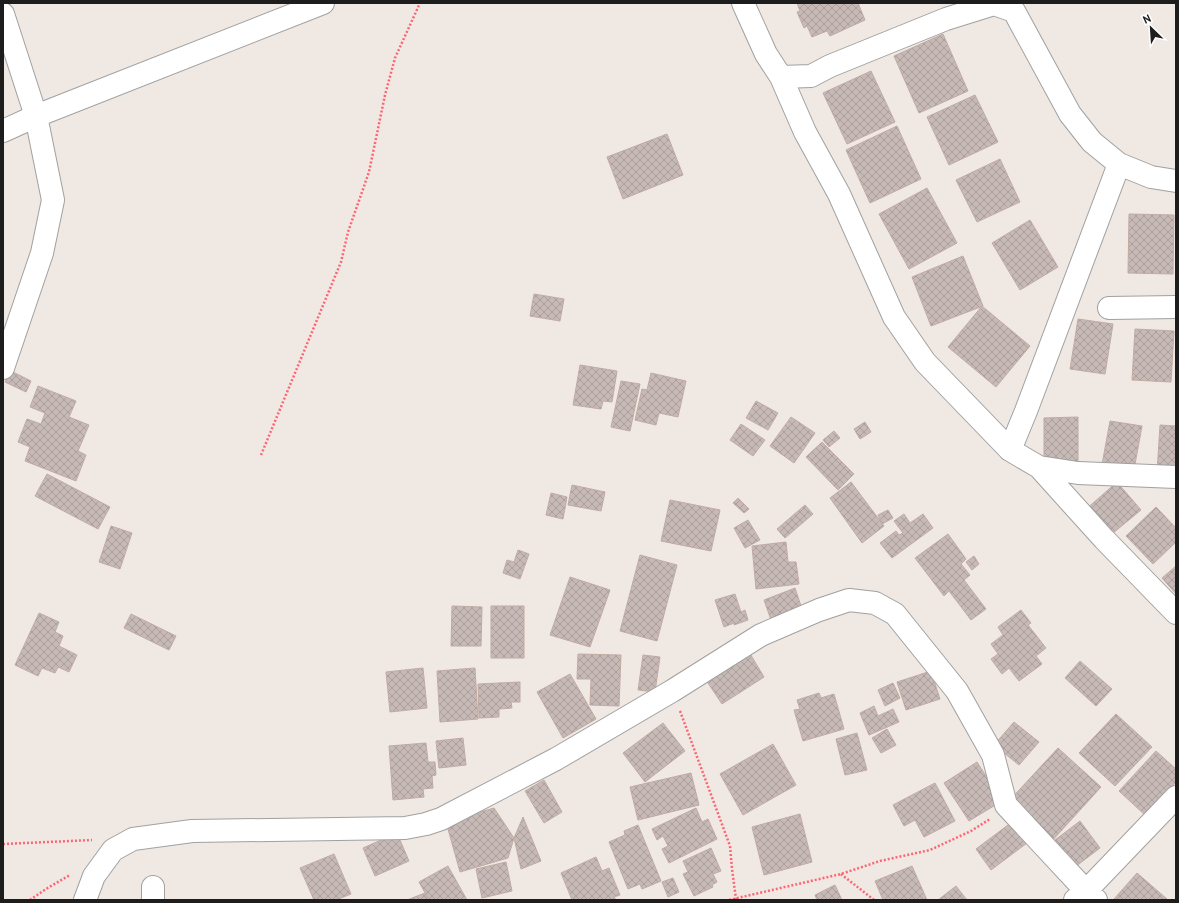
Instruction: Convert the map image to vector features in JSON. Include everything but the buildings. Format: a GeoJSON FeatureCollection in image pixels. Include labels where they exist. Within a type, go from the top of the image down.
{"type":"FeatureCollection","features":[{"type":"Feature","properties":{"kind":"street"},"geometry":{"type":"LineString","coordinates":[[3,131],[36,116],[323,3]]}},
{"type":"Feature","properties":{"kind":"street"},"geometry":{"type":"LineString","coordinates":[[743,3],[766,54],[781,77],[805,132],[840,194],[894,317],[925,362],[1010,450],[1039,467],[1104,540],[1176,613]]}},
{"type":"Feature","properties":{"kind":"street"},"geometry":{"type":"LineString","coordinates":[[781,77],[811,76],[830,66],[946,19],[994,4],[1014,11],[1070,114],[1092,142],[1119,164],[1151,177],[1176,181]]}},
{"type":"Feature","properties":{"kind":"street"},"geometry":{"type":"LineString","coordinates":[[3,14],[36,116],[53,200],[42,253],[3,368]]}},
{"type":"Feature","properties":{"kind":"street"},"geometry":{"type":"LineString","coordinates":[[1010,450],[1119,164]]}},
{"type":"Feature","properties":{"kind":"street"},"geometry":{"type":"LineString","coordinates":[[1109,308],[1176,308]]}},
{"type":"Feature","properties":{"kind":"street"},"geometry":{"type":"LineString","coordinates":[[1039,467],[1078,473],[1176,477]]}},
{"type":"Feature","properties":{"kind":"street"},"geometry":{"type":"LineString","coordinates":[[85,900],[94,876],[112,850],[133,839],[192,831],[405,828],[426,824],[441,819],[556,759],[672,692],[761,635],[819,610],[849,600],[875,603],[895,614],[957,691],[993,754],[1006,805],[1086,897],[1176,797]]}},
{"type":"Feature","properties":{"kind":"path"},"geometry":{"type":"LineString","coordinates":[[261,455],[341,262],[348,232],[369,172],[385,94],[395,58],[420,3]]}},
{"type":"Feature","properties":{"kind":"path"},"geometry":{"type":"LineString","coordinates":[[672,692],[730,846],[736,899]]}},
{"type":"Feature","properties":{"kind":"path"},"geometry":{"type":"LineString","coordinates":[[728,900],[841,874],[880,862],[930,850],[971,831],[994,816],[1006,805]]}},
{"type":"Feature","properties":{"kind":"path"},"geometry":{"type":"LineString","coordinates":[[3,844],[94,840]]}},
{"type":"Feature","properties":{"kind":"path"},"geometry":{"type":"LineString","coordinates":[[841,874],[874,900]]}}]}
